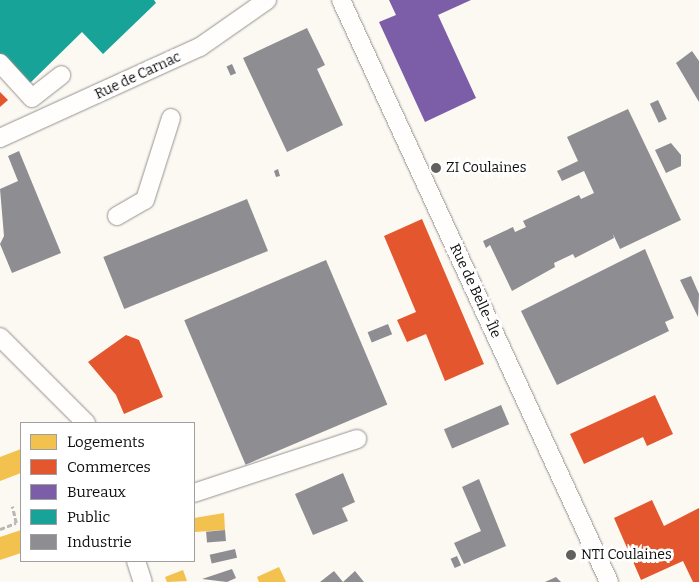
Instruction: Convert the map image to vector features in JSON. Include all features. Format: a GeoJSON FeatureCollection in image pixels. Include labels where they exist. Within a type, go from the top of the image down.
{"type":"FeatureCollection","features":[{"type":"Feature","properties":{"kind":"street","name":"Rue de Carnac"},"geometry":{"type":"LineString","coordinates":[[0,138],[200,47],[267,0]]}},
{"type":"Feature","properties":{"kind":"street","name":"Rue de Belle-Île"},"geometry":{"type":"LineString","coordinates":[[341,0],[609,582]]}},
{"type":"Feature","properties":{"kind":"street"},"geometry":{"type":"LineString","coordinates":[[0,63],[32,98],[61,75]]}},
{"type":"Feature","properties":{"kind":"street"},"geometry":{"type":"LineString","coordinates":[[117,216],[145,200],[171,118]]}},
{"type":"Feature","properties":{"kind":"street"},"geometry":{"type":"LineString","coordinates":[[0,336],[85,422]]}},
{"type":"Feature","properties":{"kind":"street"},"geometry":{"type":"LineString","coordinates":[[195,493],[357,439]]}},
{"type":"Feature","properties":{"kind":"street"},"geometry":{"type":"LineString","coordinates":[[136,562],[144,582]]}},
{"type":"Feature","properties":{"kind":"path"},"geometry":{"type":"LineString","coordinates":[[0,529],[16,523],[12,506]]}},
{"type":"Feature","properties":{"kind":"building: Logements"},"geometry":{"type":"Polygon","coordinates":[[[20,449],[20,473],[0,481],[0,457],[20,449]]]}},
{"type":"Feature","properties":{"kind":"building: Logements"},"geometry":{"type":"Polygon","coordinates":[[[224,513],[225,530],[195,532],[195,518],[224,513]]]}},
{"type":"Feature","properties":{"kind":"building: Logements"},"geometry":{"type":"Polygon","coordinates":[[[20,530],[20,553],[0,560],[0,537],[20,530]]]}},
{"type":"Feature","properties":{"kind":"building: Logements"},"geometry":{"type":"Polygon","coordinates":[[[279,567],[286,582],[259,582],[257,577],[279,567]]]}},
{"type":"Feature","properties":{"kind":"building: Logements"},"geometry":{"type":"Polygon","coordinates":[[[183,570],[187,581],[167,582],[165,577],[183,570]]]}},
{"type":"Feature","properties":{"kind":"building: Commerces"},"geometry":{"type":"Polygon","coordinates":[[[0,92],[8,100],[0,107],[0,92]]]}},
{"type":"Feature","properties":{"kind":"building: Commerces"},"geometry":{"type":"Polygon","coordinates":[[[422,219],[484,364],[445,381],[426,334],[407,342],[397,320],[416,312],[384,236],[422,219]]]}},
{"type":"Feature","properties":{"kind":"building: Commerces"},"geometry":{"type":"Polygon","coordinates":[[[126,335],[139,340],[163,397],[124,414],[116,395],[88,362],[126,335]]]}},
{"type":"Feature","properties":{"kind":"building: Commerces"},"geometry":{"type":"Polygon","coordinates":[[[655,395],[673,434],[647,446],[643,437],[584,464],[570,434],[655,395]]]}},
{"type":"Feature","properties":{"kind":"building: Commerces"},"geometry":{"type":"Polygon","coordinates":[[[652,500],[664,526],[699,508],[699,582],[693,582],[683,561],[641,580],[614,518],[652,500]]]}},
{"type":"Feature","properties":{"kind":"building: Bureaux"},"geometry":{"type":"Polygon","coordinates":[[[389,0],[471,0],[438,15],[476,98],[425,122],[379,22],[396,15],[389,0]]]}},
{"type":"Feature","properties":{"kind":"building: Public"},"geometry":{"type":"Polygon","coordinates":[[[0,0],[154,0],[156,3],[103,54],[82,32],[28,85],[0,56],[0,0]]]}},
{"type":"Feature","properties":{"kind":"building: Industrie"},"geometry":{"type":"Polygon","coordinates":[[[307,28],[325,65],[317,69],[343,125],[287,152],[243,58],[307,28]]]}},
{"type":"Feature","properties":{"kind":"building: Industrie"},"geometry":{"type":"Polygon","coordinates":[[[692,51],[699,61],[699,102],[676,63],[692,51]]]}},
{"type":"Feature","properties":{"kind":"building: Industrie"},"geometry":{"type":"Polygon","coordinates":[[[232,64],[236,73],[231,76],[227,66],[232,64]]]}},
{"type":"Feature","properties":{"kind":"building: Industrie"},"geometry":{"type":"Polygon","coordinates":[[[658,100],[667,119],[659,123],[650,104],[658,100]]]}},
{"type":"Feature","properties":{"kind":"building: Industrie"},"geometry":{"type":"Polygon","coordinates":[[[628,109],[681,220],[620,249],[613,234],[614,238],[575,258],[573,254],[554,263],[555,267],[512,291],[490,245],[486,248],[483,241],[513,227],[515,232],[526,227],[523,221],[579,195],[581,199],[594,193],[584,171],[562,181],[557,171],[578,161],[567,137],[628,109]]]}},
{"type":"Feature","properties":{"kind":"building: Industrie"},"geometry":{"type":"Polygon","coordinates":[[[671,143],[681,155],[681,166],[666,173],[655,150],[671,143]]]}},
{"type":"Feature","properties":{"kind":"building: Industrie"},"geometry":{"type":"Polygon","coordinates":[[[19,151],[61,253],[12,273],[0,244],[4,236],[0,189],[18,181],[8,156],[19,151]]]}},
{"type":"Feature","properties":{"kind":"building: Industrie","name":"ZI Coulaines"},"geometry":{"type":"Polygon","coordinates":[[[438,162],[442,170],[434,174],[430,166],[438,162]]]}},
{"type":"Feature","properties":{"kind":"building: Industrie"},"geometry":{"type":"Polygon","coordinates":[[[278,169],[280,176],[276,177],[274,171],[278,169]]]}},
{"type":"Feature","properties":{"kind":"building: Industrie"},"geometry":{"type":"Polygon","coordinates":[[[247,199],[268,251],[124,309],[103,257],[247,199]]]}},
{"type":"Feature","properties":{"kind":"building: Industrie"},"geometry":{"type":"Polygon","coordinates":[[[645,249],[674,318],[665,322],[669,331],[557,385],[521,311],[645,249]]]}},
{"type":"Feature","properties":{"kind":"building: Industrie"},"geometry":{"type":"Polygon","coordinates":[[[326,260],[387,405],[246,465],[184,320],[326,260]]]}},
{"type":"Feature","properties":{"kind":"building: Industrie"},"geometry":{"type":"Polygon","coordinates":[[[691,276],[699,294],[698,317],[680,280],[691,276]]]}},
{"type":"Feature","properties":{"kind":"building: Industrie"},"geometry":{"type":"Polygon","coordinates":[[[388,324],[392,334],[372,342],[368,332],[388,324]]]}},
{"type":"Feature","properties":{"kind":"building: Industrie"},"geometry":{"type":"Polygon","coordinates":[[[501,405],[509,424],[452,449],[444,429],[501,405]]]}},
{"type":"Feature","properties":{"kind":"building: Industrie"},"geometry":{"type":"Polygon","coordinates":[[[343,473],[355,502],[342,508],[348,521],[313,535],[295,494],[343,473]]]}},
{"type":"Feature","properties":{"kind":"building: Industrie"},"geometry":{"type":"Polygon","coordinates":[[[479,479],[506,546],[464,564],[454,543],[481,531],[462,487],[479,479]]]}},
{"type":"Feature","properties":{"kind":"building: Industrie"},"geometry":{"type":"Polygon","coordinates":[[[225,530],[226,541],[207,543],[206,532],[225,530]]]}},
{"type":"Feature","properties":{"kind":"building: Industrie"},"geometry":{"type":"Polygon","coordinates":[[[235,549],[237,558],[212,564],[210,555],[235,549]]]}},
{"type":"Feature","properties":{"kind":"building: Industrie","name":"NTI Coulaines"},"geometry":{"type":"Polygon","coordinates":[[[573,550],[576,557],[569,560],[566,553],[573,550]]]}},
{"type":"Feature","properties":{"kind":"building: Industrie"},"geometry":{"type":"Polygon","coordinates":[[[457,556],[461,565],[455,568],[451,559],[457,556]]]}},
{"type":"Feature","properties":{"kind":"building: Industrie"},"geometry":{"type":"Polygon","coordinates":[[[232,569],[236,578],[227,582],[202,579],[232,569]]]}},
{"type":"Feature","properties":{"kind":"building: Industrie"},"geometry":{"type":"Polygon","coordinates":[[[334,571],[343,582],[320,582],[334,571]]]}},
{"type":"Feature","properties":{"kind":"building: Industrie"},"geometry":{"type":"Polygon","coordinates":[[[355,571],[364,582],[343,582],[355,571]]]}},
{"type":"Feature","properties":{"kind":"building: Industrie"},"geometry":{"type":"Polygon","coordinates":[[[556,577],[561,582],[545,582],[556,577]]]}},
{"type":"Feature","properties":{"kind":"place","name":"ZI Coulaines"},"geometry":{"type":"Point","coordinates":[436,168]}},
{"type":"Feature","properties":{"kind":"place","name":"NTI Coulaines"},"geometry":{"type":"Point","coordinates":[571,555]}}]}
